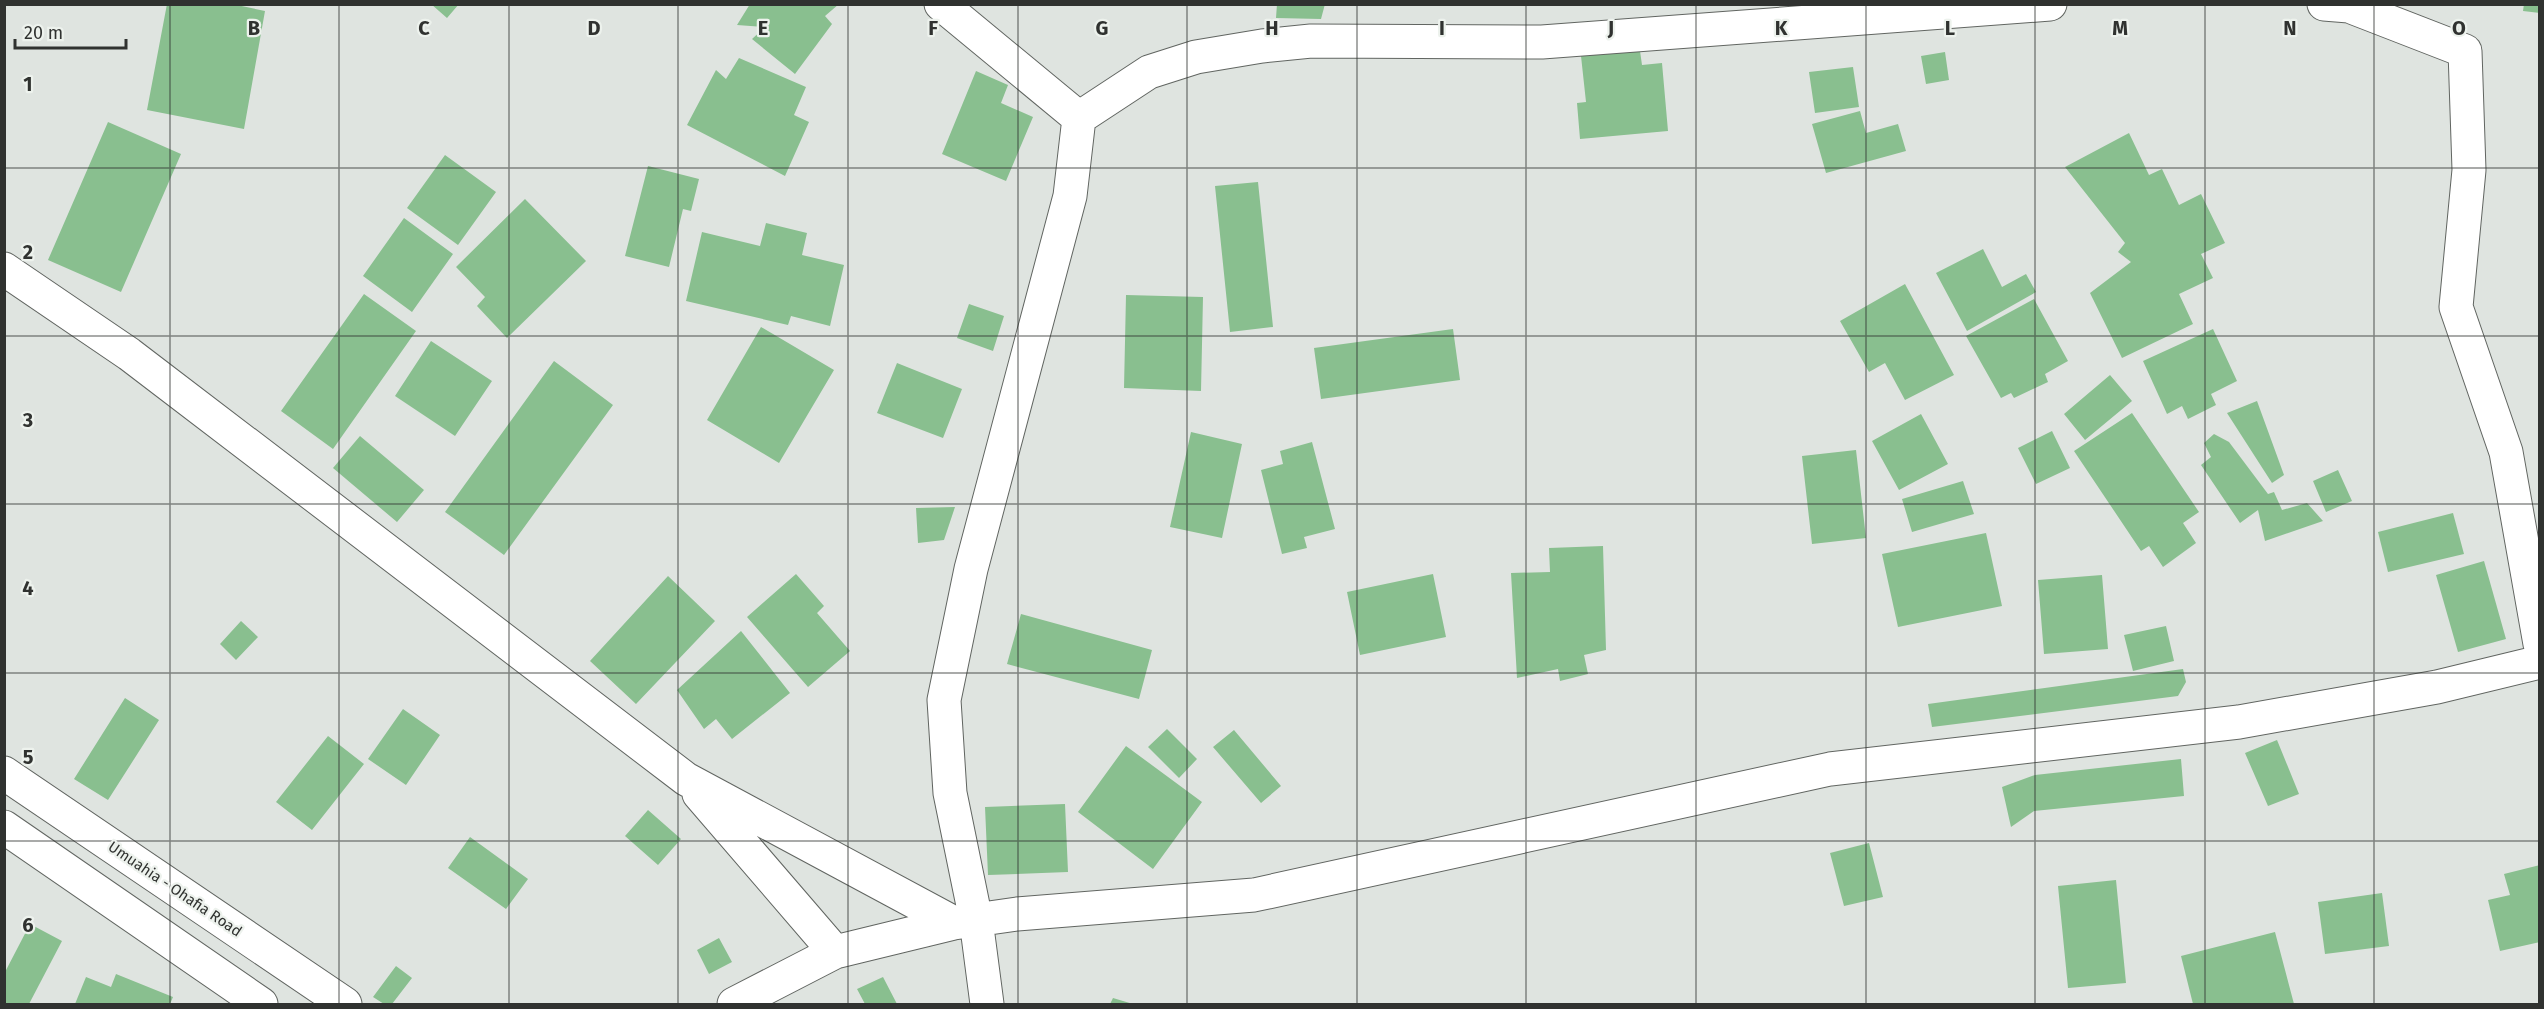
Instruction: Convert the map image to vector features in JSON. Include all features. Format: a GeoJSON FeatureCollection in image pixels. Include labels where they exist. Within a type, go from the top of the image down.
{"type":"FeatureCollection","features":[{"type":"Feature","properties":{"kind":"street"},"geometry":{"type":"LineString","coordinates":[[941,4],[1078,118]]}},
{"type":"Feature","properties":{"kind":"street"},"geometry":{"type":"LineString","coordinates":[[1078,118],[1149,72],[1196,57],[1301,42],[1542,42],[2050,4]]}},
{"type":"Feature","properties":{"kind":"street"},"geometry":{"type":"LineString","coordinates":[[2324,4],[2349,6],[2465,51],[2469,170],[2456,307],[2505,452],[2540,644]]}},
{"type":"Feature","properties":{"kind":"street"},"geometry":{"type":"LineString","coordinates":[[987,1005],[965,921],[950,793],[944,700],[971,569],[1070,196],[1078,118]]}},
{"type":"Feature","properties":{"kind":"street"},"geometry":{"type":"LineString","coordinates":[[4,269],[129,354],[686,779],[965,921]]}},
{"type":"Feature","properties":{"kind":"street"},"geometry":{"type":"LineString","coordinates":[[734,1005],[835,952],[965,921],[1017,914],[1254,894],[1830,768],[2239,722],[2437,687],[2540,662]]}},
{"type":"Feature","properties":{"kind":"street","name":"Umuahia - Ohafia Road"},"geometry":{"type":"LineString","coordinates":[[4,773],[345,1005]]}},
{"type":"Feature","properties":{"kind":"street"},"geometry":{"type":"LineString","coordinates":[[686,779],[835,952]]}},
{"type":"Feature","properties":{"kind":"street"},"geometry":{"type":"LineString","coordinates":[[4,827],[261,1005]]}},
{"type":"Feature","properties":{"kind":"building"},"geometry":{"type":"Polygon","coordinates":[[[167,4],[232,4],[265,11],[244,129],[147,110],[167,4]]]}},
{"type":"Feature","properties":{"kind":"building"},"geometry":{"type":"Polygon","coordinates":[[[431,4],[459,4],[447,18],[431,4]]]}},
{"type":"Feature","properties":{"kind":"building"},"geometry":{"type":"Polygon","coordinates":[[[750,4],[839,4],[825,16],[832,24],[795,74],[752,39],[765,27],[737,25],[750,4]]]}},
{"type":"Feature","properties":{"kind":"building"},"geometry":{"type":"Polygon","coordinates":[[[1277,4],[1325,4],[1321,19],[1276,18],[1277,4]]]}},
{"type":"Feature","properties":{"kind":"building"},"geometry":{"type":"Polygon","coordinates":[[[2524,4],[2540,4],[2540,13],[2523,11],[2524,4]]]}},
{"type":"Feature","properties":{"kind":"building"},"geometry":{"type":"Polygon","coordinates":[[[1640,51],[1642,65],[1662,63],[1668,131],[1580,139],[1577,103],[1586,102],[1581,56],[1640,51]]]}},
{"type":"Feature","properties":{"kind":"building"},"geometry":{"type":"Polygon","coordinates":[[[1945,52],[1949,80],[1926,84],[1921,56],[1945,52]]]}},
{"type":"Feature","properties":{"kind":"building"},"geometry":{"type":"Polygon","coordinates":[[[739,58],[806,87],[794,115],[809,122],[785,176],[687,125],[716,70],[726,79],[739,58]]]}},
{"type":"Feature","properties":{"kind":"building"},"geometry":{"type":"Polygon","coordinates":[[[1853,67],[1859,107],[1815,113],[1809,72],[1853,67]]]}},
{"type":"Feature","properties":{"kind":"building"},"geometry":{"type":"Polygon","coordinates":[[[976,71],[1008,85],[1001,103],[1033,117],[1006,181],[942,154],[976,71]]]}},
{"type":"Feature","properties":{"kind":"building"},"geometry":{"type":"Polygon","coordinates":[[[1860,111],[1866,133],[1898,124],[1906,151],[1826,173],[1812,124],[1860,111]]]}},
{"type":"Feature","properties":{"kind":"building"},"geometry":{"type":"Polygon","coordinates":[[[108,122],[181,154],[121,292],[48,260],[108,122]]]}},
{"type":"Feature","properties":{"kind":"building"},"geometry":{"type":"Polygon","coordinates":[[[2129,133],[2149,175],[2162,169],[2179,205],[2201,194],[2225,243],[2201,254],[2213,278],[2179,294],[2193,324],[2122,358],[2090,293],[2131,262],[2118,252],[2125,243],[2065,167],[2129,133]]]}},
{"type":"Feature","properties":{"kind":"building"},"geometry":{"type":"Polygon","coordinates":[[[445,155],[496,192],[458,245],[407,208],[445,155]]]}},
{"type":"Feature","properties":{"kind":"building"},"geometry":{"type":"Polygon","coordinates":[[[648,166],[699,179],[691,211],[683,209],[669,267],[625,256],[648,166]]]}},
{"type":"Feature","properties":{"kind":"building"},"geometry":{"type":"Polygon","coordinates":[[[1258,182],[1273,327],[1230,332],[1215,186],[1258,182]]]}},
{"type":"Feature","properties":{"kind":"building"},"geometry":{"type":"Polygon","coordinates":[[[525,199],[586,261],[507,338],[477,306],[485,297],[456,267],[525,199]]]}},
{"type":"Feature","properties":{"kind":"building"},"geometry":{"type":"Polygon","coordinates":[[[404,218],[453,254],[412,312],[363,276],[404,218]]]}},
{"type":"Feature","properties":{"kind":"building"},"geometry":{"type":"Polygon","coordinates":[[[766,223],[807,233],[802,255],[844,265],[830,326],[791,316],[788,325],[686,301],[702,232],[760,246],[766,223]]]}},
{"type":"Feature","properties":{"kind":"building"},"geometry":{"type":"Polygon","coordinates":[[[1983,249],[2002,287],[2026,274],[2036,292],[1967,331],[1936,273],[1983,249]]]}},
{"type":"Feature","properties":{"kind":"building"},"geometry":{"type":"Polygon","coordinates":[[[1905,284],[1954,375],[1905,400],[1885,363],[1869,372],[1840,321],[1905,284]]]}},
{"type":"Feature","properties":{"kind":"building"},"geometry":{"type":"Polygon","coordinates":[[[364,294],[416,331],[333,449],[281,411],[364,294]]]}},
{"type":"Feature","properties":{"kind":"building"},"geometry":{"type":"Polygon","coordinates":[[[1126,295],[1203,297],[1201,391],[1124,388],[1126,295]]]}},
{"type":"Feature","properties":{"kind":"building"},"geometry":{"type":"Polygon","coordinates":[[[2034,299],[2068,361],[2045,374],[2048,382],[2014,398],[2011,393],[2001,398],[1966,336],[2034,299]]]}},
{"type":"Feature","properties":{"kind":"building"},"geometry":{"type":"Polygon","coordinates":[[[969,304],[1004,316],[993,351],[957,338],[969,304]]]}},
{"type":"Feature","properties":{"kind":"building"},"geometry":{"type":"Polygon","coordinates":[[[761,327],[834,370],[779,463],[707,420],[761,327]]]}},
{"type":"Feature","properties":{"kind":"building"},"geometry":{"type":"Polygon","coordinates":[[[1453,329],[1460,380],[1321,399],[1314,348],[1453,329]]]}},
{"type":"Feature","properties":{"kind":"building"},"geometry":{"type":"Polygon","coordinates":[[[2213,329],[2237,381],[2211,394],[2216,405],[2188,419],[2182,406],[2167,414],[2143,361],[2213,329]]]}},
{"type":"Feature","properties":{"kind":"building"},"geometry":{"type":"Polygon","coordinates":[[[431,341],[492,381],[455,436],[395,396],[431,341]]]}},
{"type":"Feature","properties":{"kind":"building"},"geometry":{"type":"Polygon","coordinates":[[[554,361],[613,405],[504,555],[445,512],[554,361]]]}},
{"type":"Feature","properties":{"kind":"building"},"geometry":{"type":"Polygon","coordinates":[[[897,363],[962,389],[943,438],[877,413],[897,363]]]}},
{"type":"Feature","properties":{"kind":"building"},"geometry":{"type":"Polygon","coordinates":[[[2110,375],[2132,401],[2085,440],[2064,414],[2110,375]]]}},
{"type":"Feature","properties":{"kind":"building"},"geometry":{"type":"Polygon","coordinates":[[[2257,401],[2284,475],[2272,483],[2227,413],[2257,401]]]}},
{"type":"Feature","properties":{"kind":"building"},"geometry":{"type":"Polygon","coordinates":[[[2132,413],[2199,512],[2183,523],[2196,543],[2163,567],[2149,546],[2141,551],[2074,451],[2132,413]]]}},
{"type":"Feature","properties":{"kind":"building"},"geometry":{"type":"Polygon","coordinates":[[[1921,414],[1948,464],[1899,490],[1872,441],[1921,414]]]}},
{"type":"Feature","properties":{"kind":"building"},"geometry":{"type":"Polygon","coordinates":[[[2052,431],[2070,468],[2036,484],[2018,448],[2052,431]]]}},
{"type":"Feature","properties":{"kind":"building"},"geometry":{"type":"Polygon","coordinates":[[[1191,432],[1242,444],[1222,538],[1170,527],[1191,432]]]}},
{"type":"Feature","properties":{"kind":"building"},"geometry":{"type":"Polygon","coordinates":[[[2214,434],[2229,442],[2268,494],[2274,492],[2282,510],[2307,503],[2323,521],[2265,541],[2258,510],[2240,523],[2201,465],[2211,457],[2204,443],[2214,434]]]}},
{"type":"Feature","properties":{"kind":"building"},"geometry":{"type":"Polygon","coordinates":[[[360,436],[424,490],[397,522],[333,468],[360,436]]]}},
{"type":"Feature","properties":{"kind":"building"},"geometry":{"type":"Polygon","coordinates":[[[1312,442],[1335,529],[1304,537],[1307,548],[1282,554],[1261,470],[1283,464],[1280,451],[1312,442]]]}},
{"type":"Feature","properties":{"kind":"building"},"geometry":{"type":"Polygon","coordinates":[[[1856,450],[1866,538],[1812,544],[1802,456],[1856,450]]]}},
{"type":"Feature","properties":{"kind":"building"},"geometry":{"type":"Polygon","coordinates":[[[2338,470],[2352,501],[2326,512],[2313,481],[2338,470]]]}},
{"type":"Feature","properties":{"kind":"building"},"geometry":{"type":"Polygon","coordinates":[[[1963,481],[1974,514],[1912,532],[1902,499],[1963,481]]]}},
{"type":"Feature","properties":{"kind":"building"},"geometry":{"type":"Polygon","coordinates":[[[955,507],[944,540],[918,543],[916,508],[955,507]]]}},
{"type":"Feature","properties":{"kind":"building"},"geometry":{"type":"Polygon","coordinates":[[[2453,513],[2464,554],[2388,572],[2378,532],[2453,513]]]}},
{"type":"Feature","properties":{"kind":"building"},"geometry":{"type":"Polygon","coordinates":[[[1986,533],[2002,606],[1898,627],[1882,554],[1986,533]]]}},
{"type":"Feature","properties":{"kind":"building"},"geometry":{"type":"Polygon","coordinates":[[[1603,546],[1606,650],[1584,655],[1588,674],[1560,681],[1558,669],[1517,678],[1511,573],[1550,572],[1549,548],[1603,546]]]}},
{"type":"Feature","properties":{"kind":"building"},"geometry":{"type":"Polygon","coordinates":[[[2484,561],[2506,639],[2458,652],[2436,575],[2484,561]]]}},
{"type":"Feature","properties":{"kind":"building"},"geometry":{"type":"Polygon","coordinates":[[[796,574],[824,606],[817,613],[850,651],[808,687],[747,617],[796,574]]]}},
{"type":"Feature","properties":{"kind":"building"},"geometry":{"type":"Polygon","coordinates":[[[1433,574],[1446,637],[1360,655],[1347,592],[1433,574]]]}},
{"type":"Feature","properties":{"kind":"building"},"geometry":{"type":"Polygon","coordinates":[[[2102,575],[2108,649],[2044,654],[2038,580],[2102,575]]]}},
{"type":"Feature","properties":{"kind":"building"},"geometry":{"type":"Polygon","coordinates":[[[668,576],[715,621],[636,704],[590,661],[668,576]]]}},
{"type":"Feature","properties":{"kind":"building"},"geometry":{"type":"Polygon","coordinates":[[[1021,614],[1152,650],[1139,699],[1007,664],[1021,614]]]}},
{"type":"Feature","properties":{"kind":"building"},"geometry":{"type":"Polygon","coordinates":[[[241,621],[258,637],[236,660],[220,644],[241,621]]]}},
{"type":"Feature","properties":{"kind":"building"},"geometry":{"type":"Polygon","coordinates":[[[2166,626],[2174,661],[2133,671],[2124,635],[2166,626]]]}},
{"type":"Feature","properties":{"kind":"building"},"geometry":{"type":"Polygon","coordinates":[[[741,631],[790,693],[732,739],[716,719],[704,729],[677,690],[741,631]]]}},
{"type":"Feature","properties":{"kind":"building"},"geometry":{"type":"Polygon","coordinates":[[[2183,669],[2186,682],[2178,696],[1932,727],[1928,704],[2183,669]]]}},
{"type":"Feature","properties":{"kind":"building"},"geometry":{"type":"Polygon","coordinates":[[[125,698],[159,720],[108,800],[74,779],[125,698]]]}},
{"type":"Feature","properties":{"kind":"building"},"geometry":{"type":"Polygon","coordinates":[[[403,709],[440,735],[406,785],[368,759],[403,709]]]}},
{"type":"Feature","properties":{"kind":"building"},"geometry":{"type":"Polygon","coordinates":[[[1167,729],[1197,759],[1179,778],[1148,747],[1167,729]]]}},
{"type":"Feature","properties":{"kind":"building"},"geometry":{"type":"Polygon","coordinates":[[[1234,730],[1281,786],[1261,803],[1213,747],[1234,730]]]}},
{"type":"Feature","properties":{"kind":"building"},"geometry":{"type":"Polygon","coordinates":[[[328,736],[364,764],[312,830],[276,802],[328,736]]]}},
{"type":"Feature","properties":{"kind":"building"},"geometry":{"type":"Polygon","coordinates":[[[2277,740],[2299,794],[2268,806],[2245,753],[2277,740]]]}},
{"type":"Feature","properties":{"kind":"building"},"geometry":{"type":"Polygon","coordinates":[[[1126,746],[1202,802],[1153,869],[1078,812],[1126,746]]]}},
{"type":"Feature","properties":{"kind":"building"},"geometry":{"type":"Polygon","coordinates":[[[2181,759],[2184,796],[2034,811],[2011,827],[2002,787],[2035,775],[2181,759]]]}},
{"type":"Feature","properties":{"kind":"building"},"geometry":{"type":"Polygon","coordinates":[[[1065,804],[1068,872],[988,875],[985,807],[1065,804]]]}},
{"type":"Feature","properties":{"kind":"building"},"geometry":{"type":"Polygon","coordinates":[[[648,810],[681,839],[658,865],[625,836],[648,810]]]}},
{"type":"Feature","properties":{"kind":"building"},"geometry":{"type":"Polygon","coordinates":[[[470,837],[528,879],[506,909],[448,868],[470,837]]]}},
{"type":"Feature","properties":{"kind":"building"},"geometry":{"type":"Polygon","coordinates":[[[1869,843],[1883,897],[1844,906],[1830,853],[1869,843]]]}},
{"type":"Feature","properties":{"kind":"building"},"geometry":{"type":"Polygon","coordinates":[[[2540,865],[2540,942],[2500,951],[2488,900],[2510,895],[2504,874],[2540,865]]]}},
{"type":"Feature","properties":{"kind":"building"},"geometry":{"type":"Polygon","coordinates":[[[2116,880],[2126,983],[2068,988],[2058,886],[2116,880]]]}},
{"type":"Feature","properties":{"kind":"building"},"geometry":{"type":"Polygon","coordinates":[[[2382,893],[2389,946],[2325,954],[2318,902],[2382,893]]]}},
{"type":"Feature","properties":{"kind":"building"},"geometry":{"type":"Polygon","coordinates":[[[30,924],[62,941],[29,1004],[4,1004],[4,974],[30,924]]]}},
{"type":"Feature","properties":{"kind":"building"},"geometry":{"type":"Polygon","coordinates":[[[2275,932],[2294,1004],[2193,1004],[2181,956],[2275,932]]]}},
{"type":"Feature","properties":{"kind":"building"},"geometry":{"type":"Polygon","coordinates":[[[719,938],[732,962],[709,974],[697,950],[719,938]]]}},
{"type":"Feature","properties":{"kind":"building"},"geometry":{"type":"Polygon","coordinates":[[[396,966],[412,978],[392,1004],[384,1004],[373,997],[396,966]]]}},
{"type":"Feature","properties":{"kind":"building"},"geometry":{"type":"Polygon","coordinates":[[[116,974],[173,997],[170,1004],[75,1004],[86,977],[111,987],[116,974]]]}},
{"type":"Feature","properties":{"kind":"building"},"geometry":{"type":"Polygon","coordinates":[[[883,977],[897,1004],[865,1004],[857,989],[883,977]]]}},
{"type":"Feature","properties":{"kind":"building"},"geometry":{"type":"Polygon","coordinates":[[[1113,998],[1133,1004],[1110,1004],[1113,998]]]}}]}
